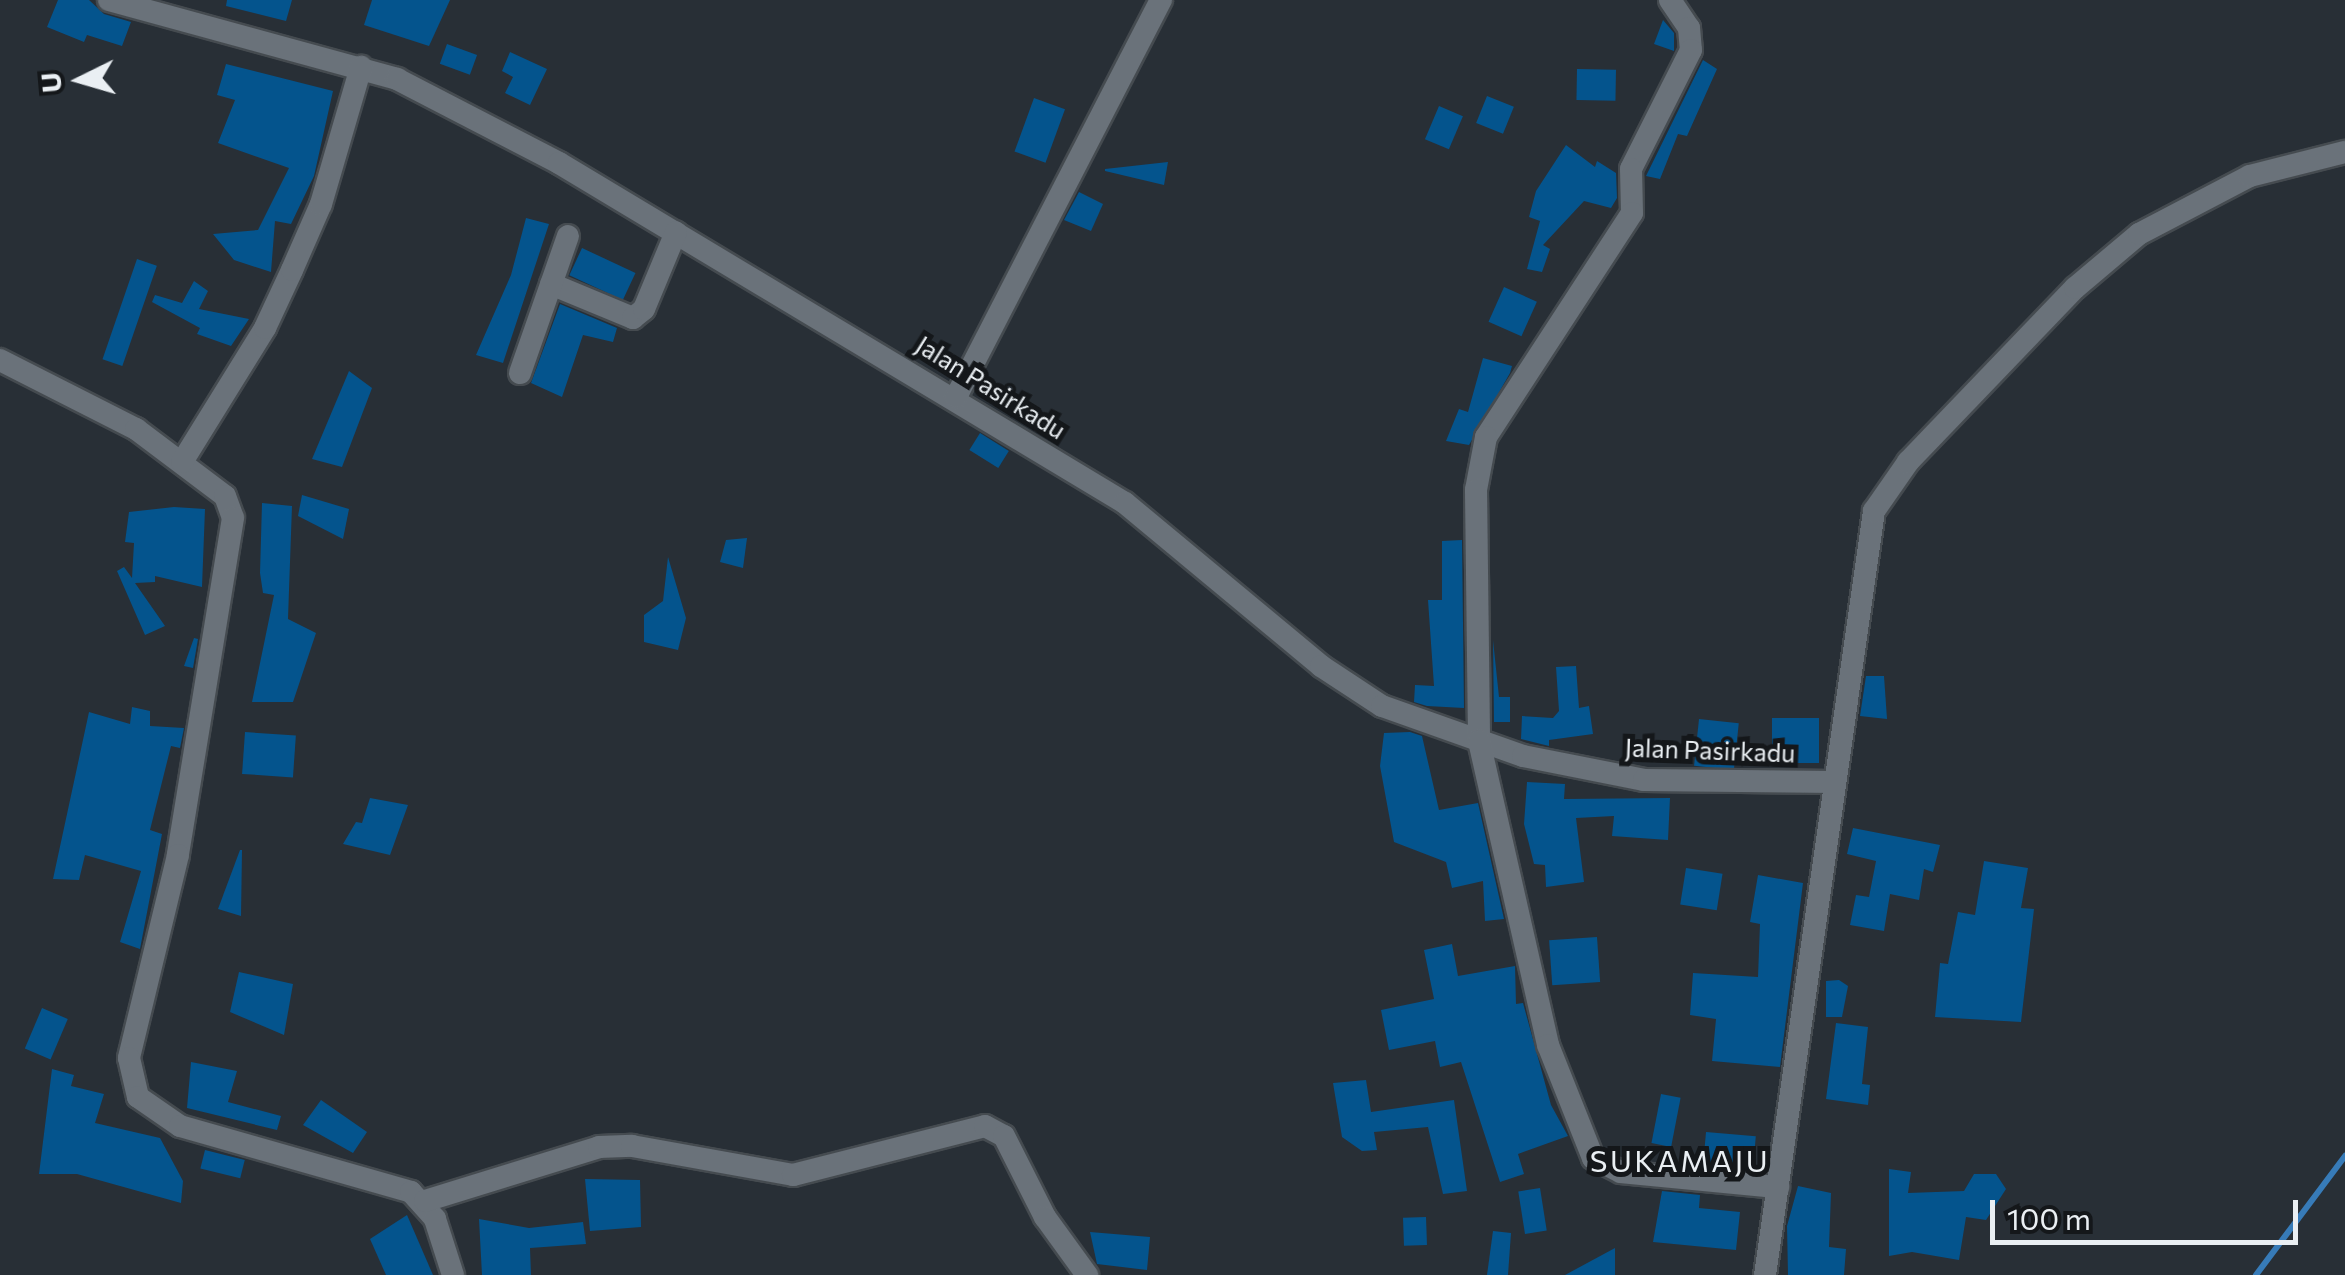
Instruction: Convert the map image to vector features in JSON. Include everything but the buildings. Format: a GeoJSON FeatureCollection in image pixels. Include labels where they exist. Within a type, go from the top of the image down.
{"type":"FeatureCollection","features":[{"type":"Feature","properties":{"kind":"street","name":"Jalan Pasirkadu"},"geometry":{"type":"LineString","coordinates":[[109,0],[361,67],[558,163],[956,396],[1125,504],[1367,696],[1479,741],[1644,780],[1835,782]]}},
{"type":"Feature","properties":{"kind":"street"},"geometry":{"type":"LineString","coordinates":[[956,396],[1162,0]]}},
{"type":"Feature","properties":{"kind":"street"},"geometry":{"type":"LineString","coordinates":[[1670,0],[1691,33],[1691,50],[1631,169],[1632,213],[1486,437],[1476,490],[1479,741],[1548,1045],[1593,1158],[1620,1172],[1778,1187]]}},
{"type":"Feature","properties":{"kind":"street"},"geometry":{"type":"LineString","coordinates":[[182,462],[265,328],[292,270],[327,187],[361,67]]}},
{"type":"Feature","properties":{"kind":"street"},"geometry":{"type":"LineString","coordinates":[[1765,1275],[1867,546],[1886,487],[2074,288],[2139,234],[2250,176],[2345,152]]}},
{"type":"Feature","properties":{"kind":"street"},"geometry":{"type":"LineString","coordinates":[[551,284],[636,317],[676,232]]}},
{"type":"Feature","properties":{"kind":"street"},"geometry":{"type":"LineString","coordinates":[[520,374],[568,236]]}},
{"type":"Feature","properties":{"kind":"street"},"geometry":{"type":"LineString","coordinates":[[0,360],[119,420],[182,462],[225,496],[233,518],[231,550],[178,856],[129,1058],[130,1078],[156,1114],[180,1126],[426,1202],[600,1147],[632,1146],[793,1175],[985,1126],[1004,1136],[1045,1217],[1087,1275]]}},
{"type":"Feature","properties":{"kind":"street"},"geometry":{"type":"LineString","coordinates":[[426,1202],[454,1275]]}},
{"type":"Feature","properties":{"kind":"waterway"},"geometry":{"type":"LineString","coordinates":[[2256,1275],[2345,1156]]}},
{"type":"Feature","properties":{"kind":"district","name":"SUKAMAJU"},"geometry":{"type":"Point","coordinates":[1680,1160]}}]}
